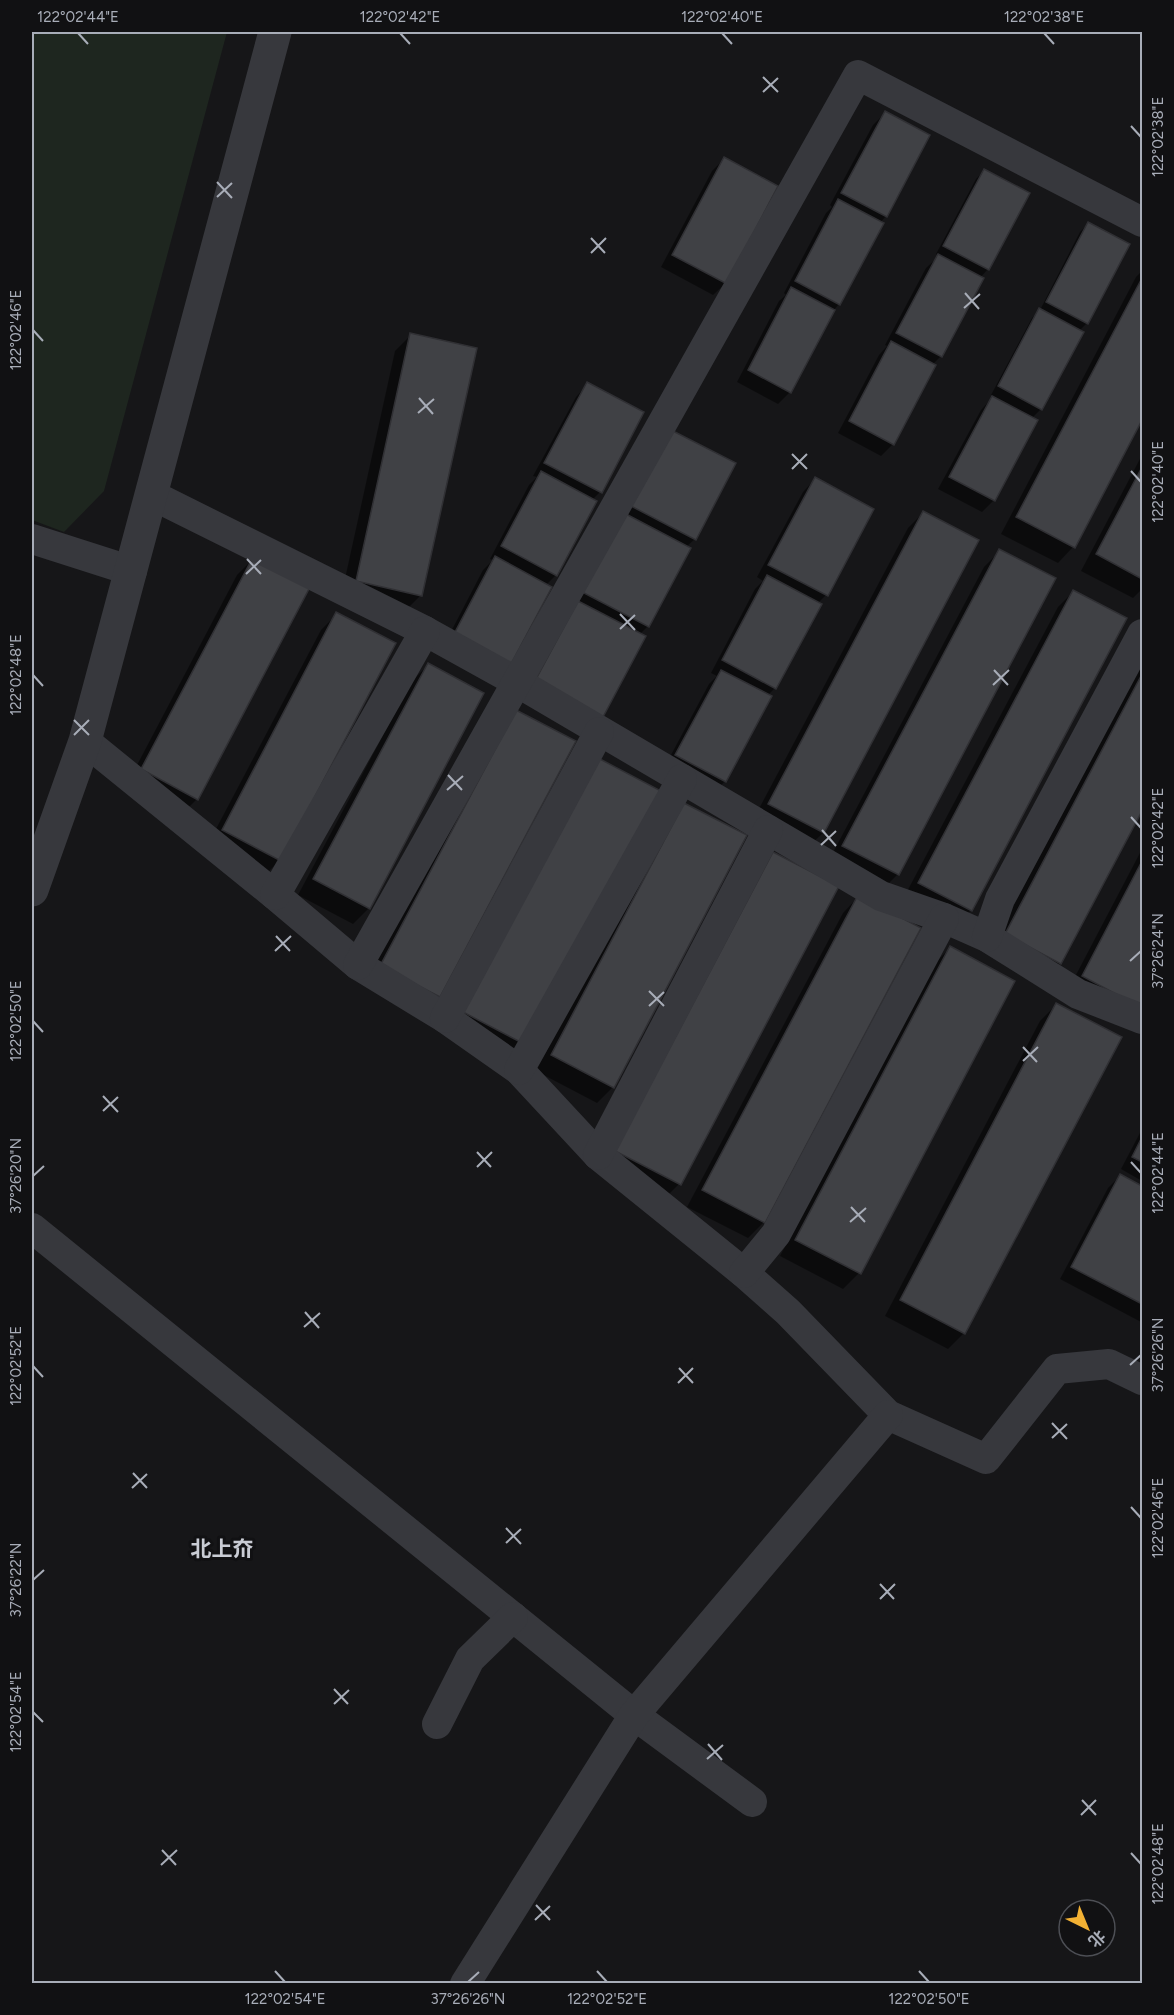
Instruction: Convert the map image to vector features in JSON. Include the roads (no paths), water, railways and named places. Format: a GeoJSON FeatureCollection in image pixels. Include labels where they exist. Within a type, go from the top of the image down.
{"type":"FeatureCollection","features":[{"type":"Feature","properties":{"kind":"street"},"geometry":{"type":"LineString","coordinates":[[32,890],[85,741],[275,32]]}},
{"type":"Feature","properties":{"kind":"street"},"geometry":{"type":"LineString","coordinates":[[358,965],[858,75],[1143,222]]}},
{"type":"Feature","properties":{"kind":"street"},"geometry":{"type":"LineString","coordinates":[[152,495],[425,631],[517,682],[880,896],[944,918],[987,937],[1078,994],[1143,1019]]}},
{"type":"Feature","properties":{"kind":"street"},"geometry":{"type":"LineString","coordinates":[[32,539],[132,571]]}},
{"type":"Feature","properties":{"kind":"street"},"geometry":{"type":"LineString","coordinates":[[275,895],[425,631]]}},
{"type":"Feature","properties":{"kind":"street"},"geometry":{"type":"LineString","coordinates":[[987,937],[1000,899],[1143,634]]}},
{"type":"Feature","properties":{"kind":"street"},"geometry":{"type":"LineString","coordinates":[[445,1018],[599,732]]}},
{"type":"Feature","properties":{"kind":"street"},"geometry":{"type":"LineString","coordinates":[[85,741],[358,965],[445,1018],[519,1070],[598,1155],[744,1273],[788,1312],[888,1415],[986,1459],[1057,1369],[1109,1364],[1143,1380]]}},
{"type":"Feature","properties":{"kind":"street"},"geometry":{"type":"LineString","coordinates":[[519,1070],[682,779]]}},
{"type":"Feature","properties":{"kind":"street"},"geometry":{"type":"LineString","coordinates":[[598,1155],[768,830]]}},
{"type":"Feature","properties":{"kind":"street"},"geometry":{"type":"LineString","coordinates":[[744,1273],[776,1234],[944,918]]}},
{"type":"Feature","properties":{"kind":"street"},"geometry":{"type":"LineString","coordinates":[[32,1228],[634,1715],[752,1802]]}},
{"type":"Feature","properties":{"kind":"street"},"geometry":{"type":"LineString","coordinates":[[465,1983],[634,1715],[888,1415]]}},
{"type":"Feature","properties":{"kind":"street"},"geometry":{"type":"LineString","coordinates":[[437,1724],[470,1659],[513,1617]]}},
{"type":"Feature","properties":{"kind":"district","name":"北上夼"},"geometry":{"type":"Point","coordinates":[222,1549]}}]}
